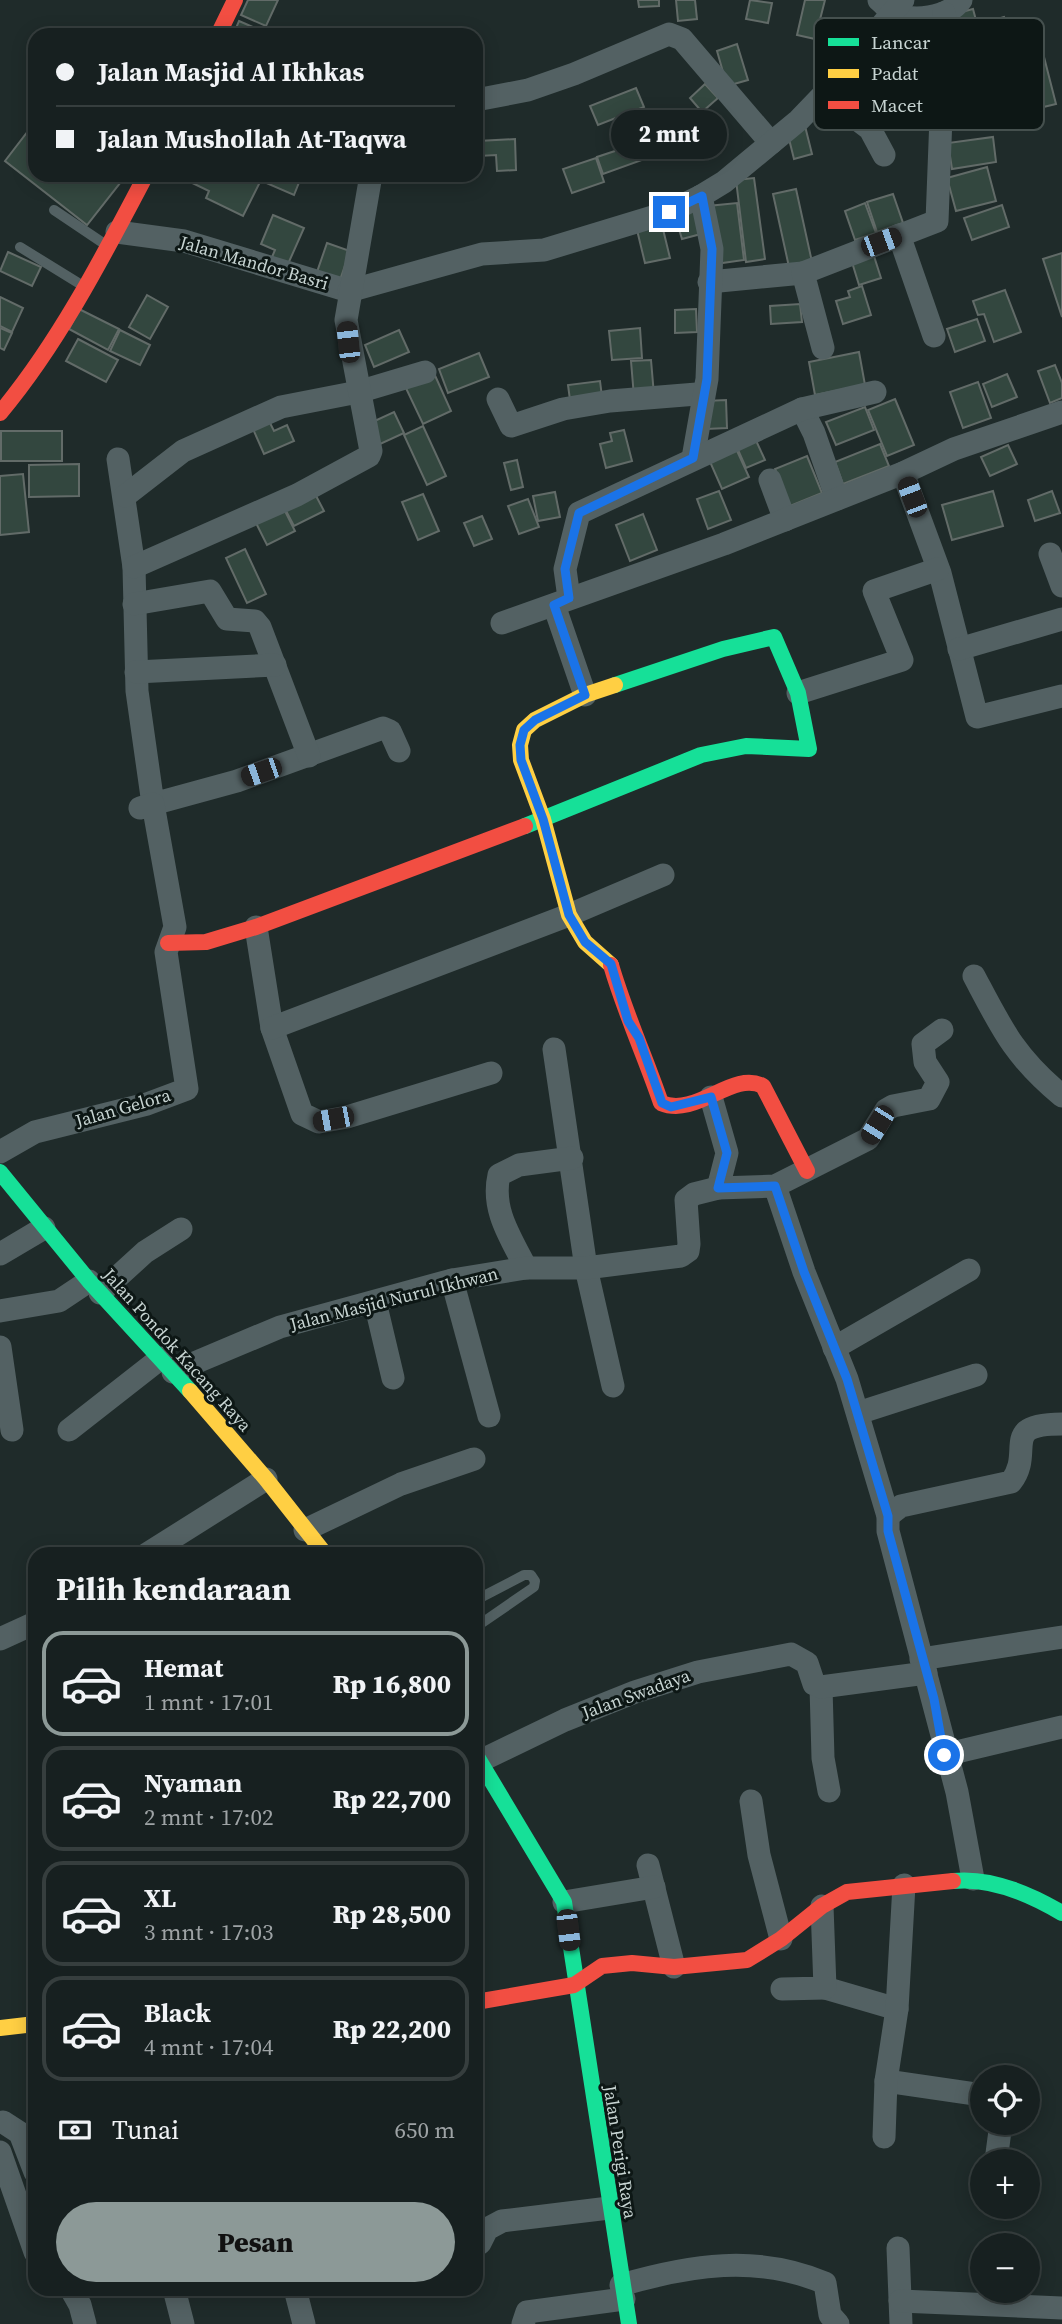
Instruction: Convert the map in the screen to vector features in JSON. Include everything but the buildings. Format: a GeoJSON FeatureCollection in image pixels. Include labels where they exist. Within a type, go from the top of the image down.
{"type":"FeatureCollection","features":[{"type":"Feature","properties":{"kind":"street"},"geometry":{"type":"LineString","coordinates":[[221,28],[234,0]]}},
{"type":"Feature","properties":{"kind":"street"},"geometry":{"type":"LineString","coordinates":[[891,4],[910,16],[953,7]]}},
{"type":"Feature","properties":{"kind":"street"},"geometry":{"type":"LineString","coordinates":[[483,99],[528,90],[574,74],[660,36],[676,35],[771,143]]}},
{"type":"Feature","properties":{"kind":"street"},"geometry":{"type":"LineString","coordinates":[[349,291],[482,254],[544,250],[669,212],[702,196],[771,143],[814,103]]}},
{"type":"Feature","properties":{"kind":"street"},"geometry":{"type":"LineString","coordinates":[[871,130],[884,155]]}},
{"type":"Feature","properties":{"kind":"street"},"geometry":{"type":"LineString","coordinates":[[709,282],[803,273],[899,235],[932,225],[938,216],[941,130]]}},
{"type":"Feature","properties":{"kind":"street"},"geometry":{"type":"LineString","coordinates":[[0,413],[20,389],[113,239],[142,182]]}},
{"type":"Feature","properties":{"kind":"street"},"geometry":{"type":"LineString","coordinates":[[134,567],[297,495],[367,459],[371,451],[346,320],[370,182]]}},
{"type":"Feature","properties":{"kind":"street"},"geometry":{"type":"LineString","coordinates":[[693,458],[707,379],[712,249],[702,196]]}},
{"type":"Feature","properties":{"kind":"street"},"geometry":{"type":"LineString","coordinates":[[899,235],[934,336]]}},
{"type":"Feature","properties":{"kind":"street","name":"Jalan Mandor Basri"},"geometry":{"type":"LineString","coordinates":[[113,239],[184,241],[349,291]]}},
{"type":"Feature","properties":{"kind":"street"},"geometry":{"type":"LineString","coordinates":[[803,273],[823,348]]}},
{"type":"Feature","properties":{"kind":"street"},"geometry":{"type":"LineString","coordinates":[[125,496],[183,451],[281,407],[358,392],[425,372]]}},
{"type":"Feature","properties":{"kind":"street"},"geometry":{"type":"LineString","coordinates":[[585,695],[562,601],[565,569],[579,513],[693,458],[802,410],[875,392]]}},
{"type":"Feature","properties":{"kind":"street"},"geometry":{"type":"LineString","coordinates":[[498,399],[511,426],[563,410],[610,401],[697,394],[703,400]]}},
{"type":"Feature","properties":{"kind":"street"},"geometry":{"type":"LineString","coordinates":[[802,410],[814,433],[837,499]]}},
{"type":"Feature","properties":{"kind":"street"},"geometry":{"type":"LineString","coordinates":[[502,623],[785,520],[902,474],[954,449],[1062,412]]}},
{"type":"Feature","properties":{"kind":"street"},"geometry":{"type":"LineString","coordinates":[[117,459],[125,496],[134,567],[136,672],[146,806],[175,927],[168,943],[206,942],[256,927],[543,819],[701,755],[746,746],[809,749],[798,693],[774,637],[723,649],[585,695],[535,720],[524,730],[520,745],[521,760],[543,819],[569,915],[585,942],[611,964],[628,1021],[639,1038],[662,1103],[671,1107],[711,1097],[752,1082],[763,1086],[807,1171]]}},
{"type":"Feature","properties":{"kind":"street"},"geometry":{"type":"LineString","coordinates":[[902,474],[938,569],[978,717],[1062,696]]}},
{"type":"Feature","properties":{"kind":"street"},"geometry":{"type":"LineString","coordinates":[[770,480],[785,520]]}},
{"type":"Feature","properties":{"kind":"street"},"geometry":{"type":"LineString","coordinates":[[1050,554],[1062,586]]}},
{"type":"Feature","properties":{"kind":"street"},"geometry":{"type":"LineString","coordinates":[[798,693],[902,660],[874,591],[938,569]]}},
{"type":"Feature","properties":{"kind":"street"},"geometry":{"type":"LineString","coordinates":[[134,604],[210,591],[227,619],[249,619],[260,627],[309,756]]}},
{"type":"Feature","properties":{"kind":"street"},"geometry":{"type":"LineString","coordinates":[[959,649],[1062,619]]}},
{"type":"Feature","properties":{"kind":"street"},"geometry":{"type":"LineString","coordinates":[[136,672],[275,665]]}},
{"type":"Feature","properties":{"kind":"street"},"geometry":{"type":"LineString","coordinates":[[146,806],[309,756],[383,729],[390,731],[399,751]]}},
{"type":"Feature","properties":{"kind":"street"},"geometry":{"type":"LineString","coordinates":[[272,1028],[569,915],[663,875]]}},
{"type":"Feature","properties":{"kind":"street"},"geometry":{"type":"LineString","coordinates":[[256,927],[272,1028],[302,1114],[318,1122],[491,1073]]}},
{"type":"Feature","properties":{"kind":"street","name":"Jalan Gelora"},"geometry":{"type":"LineString","coordinates":[[0,1152],[35,1132],[147,1104],[187,1089],[166,952],[168,943]]}},
{"type":"Feature","properties":{"kind":"street"},"geometry":{"type":"LineString","coordinates":[[974,976],[1007,1038],[1030,1069],[1062,1096]]}},
{"type":"Feature","properties":{"kind":"street"},"geometry":{"type":"LineString","coordinates":[[942,1030],[923,1044],[925,1062],[938,1082],[929,1099],[893,1106],[886,1110],[868,1139],[775,1186],[858,1413],[872,1469],[888,1516],[888,1531],[944,1755],[957,1792],[973,1879]]}},
{"type":"Feature","properties":{"kind":"street"},"geometry":{"type":"LineString","coordinates":[[554,1049],[586,1268],[613,1386]]}},
{"type":"Feature","properties":{"kind":"street"},"geometry":{"type":"LineString","coordinates":[[711,1097],[727,1153],[718,1188]]}},
{"type":"Feature","properties":{"kind":"street"},"geometry":{"type":"LineString","coordinates":[[526,1268],[500,1216],[496,1188],[499,1175],[519,1165],[572,1158]]}},
{"type":"Feature","properties":{"kind":"street","name":"Jalan Pondok Kacang Raya"},"geometry":{"type":"LineString","coordinates":[[0,1172],[94,1287],[167,1365],[266,1479],[319,1547]]}},
{"type":"Feature","properties":{"kind":"street","name":"Jalan Masjid Nurul Ikhwan"},"geometry":{"type":"LineString","coordinates":[[69,1430],[167,1365],[280,1327],[452,1280],[526,1268],[586,1268],[681,1256],[688,1251],[689,1244],[686,1200],[694,1194],[718,1188],[775,1186]]}},
{"type":"Feature","properties":{"kind":"street"},"geometry":{"type":"LineString","coordinates":[[0,1254],[44,1228]]}},
{"type":"Feature","properties":{"kind":"street"},"geometry":{"type":"LineString","coordinates":[[0,1311],[59,1301],[94,1287],[181,1228]]}},
{"type":"Feature","properties":{"kind":"street"},"geometry":{"type":"LineString","coordinates":[[834,1348],[970,1270]]}},
{"type":"Feature","properties":{"kind":"street"},"geometry":{"type":"LineString","coordinates":[[452,1280],[489,1416]]}},
{"type":"Feature","properties":{"kind":"street"},"geometry":{"type":"LineString","coordinates":[[375,1302],[394,1378]]}},
{"type":"Feature","properties":{"kind":"street"},"geometry":{"type":"LineString","coordinates":[[0,1347],[12,1430]]}},
{"type":"Feature","properties":{"kind":"street"},"geometry":{"type":"LineString","coordinates":[[858,1413],[976,1375]]}},
{"type":"Feature","properties":{"kind":"street"},"geometry":{"type":"LineString","coordinates":[[888,1516],[901,1506],[1011,1482],[1026,1431],[1037,1424],[1062,1424]]}},
{"type":"Feature","properties":{"kind":"street"},"geometry":{"type":"LineString","coordinates":[[305,1530],[401,1484],[474,1459]]}},
{"type":"Feature","properties":{"kind":"street"},"geometry":{"type":"LineString","coordinates":[[158,1547],[266,1479]]}},
{"type":"Feature","properties":{"kind":"street"},"geometry":{"type":"LineString","coordinates":[[0,1639],[28,1626]]}},
{"type":"Feature","properties":{"kind":"street"},"geometry":{"type":"LineString","coordinates":[[829,1791],[824,1758],[821,1687],[1062,1637]]}},
{"type":"Feature","properties":{"kind":"street","name":"Jalan Swadaya"},"geometry":{"type":"LineString","coordinates":[[483,1768],[565,1720],[635,1692],[698,1672],[791,1654],[799,1656],[807,1663],[814,1684],[821,1687]]}},
{"type":"Feature","properties":{"kind":"street"},"geometry":{"type":"LineString","coordinates":[[944,1755],[1062,1727]]}},
{"type":"Feature","properties":{"kind":"street"},"geometry":{"type":"LineString","coordinates":[[483,1772],[564,1902],[574,1985]]}},
{"type":"Feature","properties":{"kind":"street"},"geometry":{"type":"LineString","coordinates":[[751,1801],[759,1855],[780,1939]]}},
{"type":"Feature","properties":{"kind":"street"},"geometry":{"type":"LineString","coordinates":[[564,1902],[651,1876],[674,1967]]}},
{"type":"Feature","properties":{"kind":"street"},"geometry":{"type":"LineString","coordinates":[[483,2001],[574,1985],[602,1966],[632,1962],[674,1967],[747,1960],[780,1939],[822,1906],[847,1892],[973,1879],[1034,1897],[1062,1913]]}},
{"type":"Feature","properties":{"kind":"street"},"geometry":{"type":"LineString","coordinates":[[884,2137],[886,2081],[897,2009],[904,1885]]}},
{"type":"Feature","properties":{"kind":"street"},"geometry":{"type":"LineString","coordinates":[[822,1906],[825,1989]]}},
{"type":"Feature","properties":{"kind":"street","name":"Jalan Perigi Raya"},"geometry":{"type":"LineString","coordinates":[[574,1985],[629,2324]]}},
{"type":"Feature","properties":{"kind":"street"},"geometry":{"type":"LineString","coordinates":[[782,1989],[825,1989],[897,2009]]}},
{"type":"Feature","properties":{"kind":"street"},"geometry":{"type":"LineString","coordinates":[[0,2028],[28,2025]]}},
{"type":"Feature","properties":{"kind":"street"},"geometry":{"type":"LineString","coordinates":[[886,2081],[970,2093]]}},
{"type":"Feature","properties":{"kind":"street"},"geometry":{"type":"LineString","coordinates":[[1,2121],[20,2133],[28,2154]]}},
{"type":"Feature","properties":{"kind":"street"},"geometry":{"type":"LineString","coordinates":[[0,2152],[28,2232]]}},
{"type":"Feature","properties":{"kind":"street"},"geometry":{"type":"LineString","coordinates":[[483,2237],[487,2229],[502,2221],[609,2208]]}},
{"type":"Feature","properties":{"kind":"street"},"geometry":{"type":"LineString","coordinates":[[898,2248],[901,2324]]}},
{"type":"Feature","properties":{"kind":"street"},"geometry":{"type":"LineString","coordinates":[[523,2324],[527,2312],[623,2292],[680,2268],[734,2264],[753,2265],[811,2277],[825,2283],[830,2315],[838,2324]]}},
{"type":"Feature","properties":{"kind":"street"},"geometry":{"type":"LineString","coordinates":[[75,2296],[85,2324]]}},
{"type":"Feature","properties":{"kind":"street"},"geometry":{"type":"LineString","coordinates":[[176,2296],[183,2324]]}},
{"type":"Feature","properties":{"kind":"street"},"geometry":{"type":"LineString","coordinates":[[296,2296],[298,2323]]}},
{"type":"Feature","properties":{"kind":"street"},"geometry":{"type":"LineString","coordinates":[[900,2301],[1056,2307]]}},
{"type":"Feature","properties":{"kind":"lane"},"geometry":{"type":"LineString","coordinates":[[54,210],[113,239]]}},
{"type":"Feature","properties":{"kind":"lane"},"geometry":{"type":"LineString","coordinates":[[20,247],[83,285]]}},
{"type":"Feature","properties":{"kind":"lane"},"geometry":{"type":"LineString","coordinates":[[483,1596],[524,1575],[531,1575],[535,1581],[534,1587],[483,1622]]}},
{"type":"Feature","properties":{"kind":"traffic: fast"},"geometry":{"type":"LineString","coordinates":[[525,826],[701,755],[746,746],[809,749],[798,693],[774,637],[723,649],[615,685]]}},
{"type":"Feature","properties":{"kind":"traffic: fast"},"geometry":{"type":"LineString","coordinates":[[0,1172],[89,1281],[190,1391]]}},
{"type":"Feature","properties":{"kind":"traffic: fast"},"geometry":{"type":"LineString","coordinates":[[483,1767],[564,1902],[629,2324]]}},
{"type":"Feature","properties":{"kind":"traffic: fast"},"geometry":{"type":"LineString","coordinates":[[953,1881],[967,1880],[1010,1888],[1062,1913]]}},
{"type":"Feature","properties":{"kind":"traffic: slow"},"geometry":{"type":"LineString","coordinates":[[611,965],[585,942],[569,915],[543,819],[521,760],[520,745],[524,730],[535,720],[585,695],[615,685]]}},
{"type":"Feature","properties":{"kind":"traffic: slow"},"geometry":{"type":"LineString","coordinates":[[190,1391],[266,1479],[319,1547]]}},
{"type":"Feature","properties":{"kind":"traffic: slow"},"geometry":{"type":"LineString","coordinates":[[0,2028],[28,2025]]}},
{"type":"Feature","properties":{"kind":"traffic: jam"},"geometry":{"type":"LineString","coordinates":[[221,28],[235,0]]}},
{"type":"Feature","properties":{"kind":"traffic: jam"},"geometry":{"type":"LineString","coordinates":[[0,413],[61,328],[142,182]]}},
{"type":"Feature","properties":{"kind":"traffic: jam"},"geometry":{"type":"LineString","coordinates":[[168,943],[206,942],[256,927],[525,826]]}},
{"type":"Feature","properties":{"kind":"traffic: jam"},"geometry":{"type":"LineString","coordinates":[[611,965],[661,1103],[674,1106],[688,1104],[739,1084],[763,1086],[807,1171]]}},
{"type":"Feature","properties":{"kind":"traffic: jam"},"geometry":{"type":"LineString","coordinates":[[483,2001],[574,1985],[602,1966],[632,1963],[674,1967],[747,1960],[781,1939],[822,1906],[847,1892],[953,1881]]}},
{"type":"Feature","properties":{"kind":"route"},"geometry":{"type":"LineString","coordinates":[[669,212],[702,196],[712,249],[706,391],[693,458],[579,513],[565,569],[569,598],[554,605],[585,695],[535,720],[524,730],[520,745],[521,760],[543,819],[569,915],[585,942],[611,964],[628,1021],[639,1038],[662,1103],[671,1107],[711,1097],[724,1134],[727,1153],[726,1166],[718,1188],[775,1186],[804,1272],[858,1413],[872,1469],[888,1516],[888,1531],[910,1622],[934,1699],[944,1755]]}}]}
